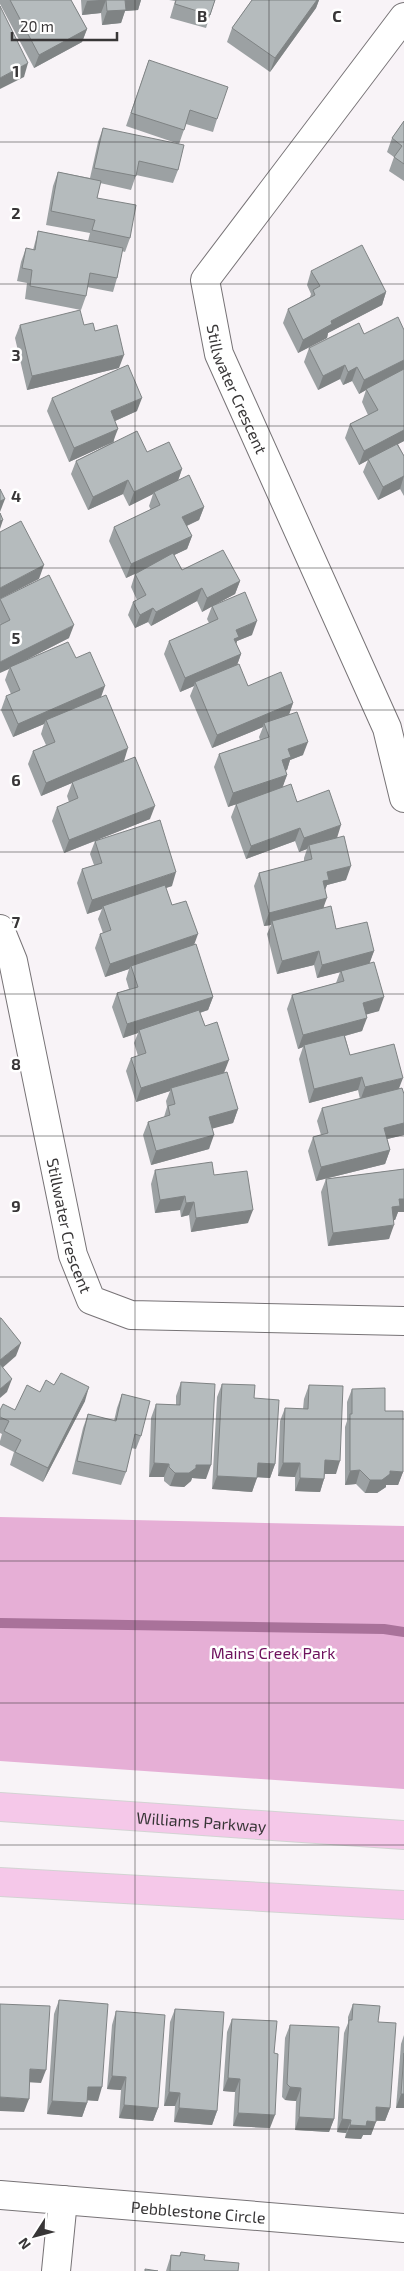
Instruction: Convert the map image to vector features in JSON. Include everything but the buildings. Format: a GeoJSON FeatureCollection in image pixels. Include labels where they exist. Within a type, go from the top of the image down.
{"type":"FeatureCollection","features":[{"type":"Feature","properties":{"kind":"main road","name":"Williams Parkway"},"geometry":{"type":"LineString","coordinates":[[0,1807],[404,1835]]}},
{"type":"Feature","properties":{"kind":"main road"},"geometry":{"type":"LineString","coordinates":[[0,1882],[404,1905]]}},
{"type":"Feature","properties":{"kind":"street","name":"Stillwater Crescent"},"geometry":{"type":"LineString","coordinates":[[404,17],[205,280],[218,354],[395,725],[404,798]]}},
{"type":"Feature","properties":{"kind":"street","name":"Stillwater Crescent"},"geometry":{"type":"LineString","coordinates":[[0,929],[13,961],[73,1255],[91,1300],[131,1315],[404,1321]]}},
{"type":"Feature","properties":{"kind":"street","name":"Pebblestone Circle"},"geometry":{"type":"LineString","coordinates":[[0,2196],[404,2228]]}},
{"type":"Feature","properties":{"kind":"street"},"geometry":{"type":"LineString","coordinates":[[56,2271],[63,2200]]}},
{"type":"Feature","properties":{"kind":"green space","name":"Mains Creek Park"},"geometry":{"type":"Polygon","coordinates":[[[0,1517],[404,1526],[404,1789],[0,1761],[0,1517]]]}},
{"type":"Feature","properties":{"kind":"waterway"},"geometry":{"type":"LineString","coordinates":[[0,1623],[384,1629],[404,1632]]}}]}
